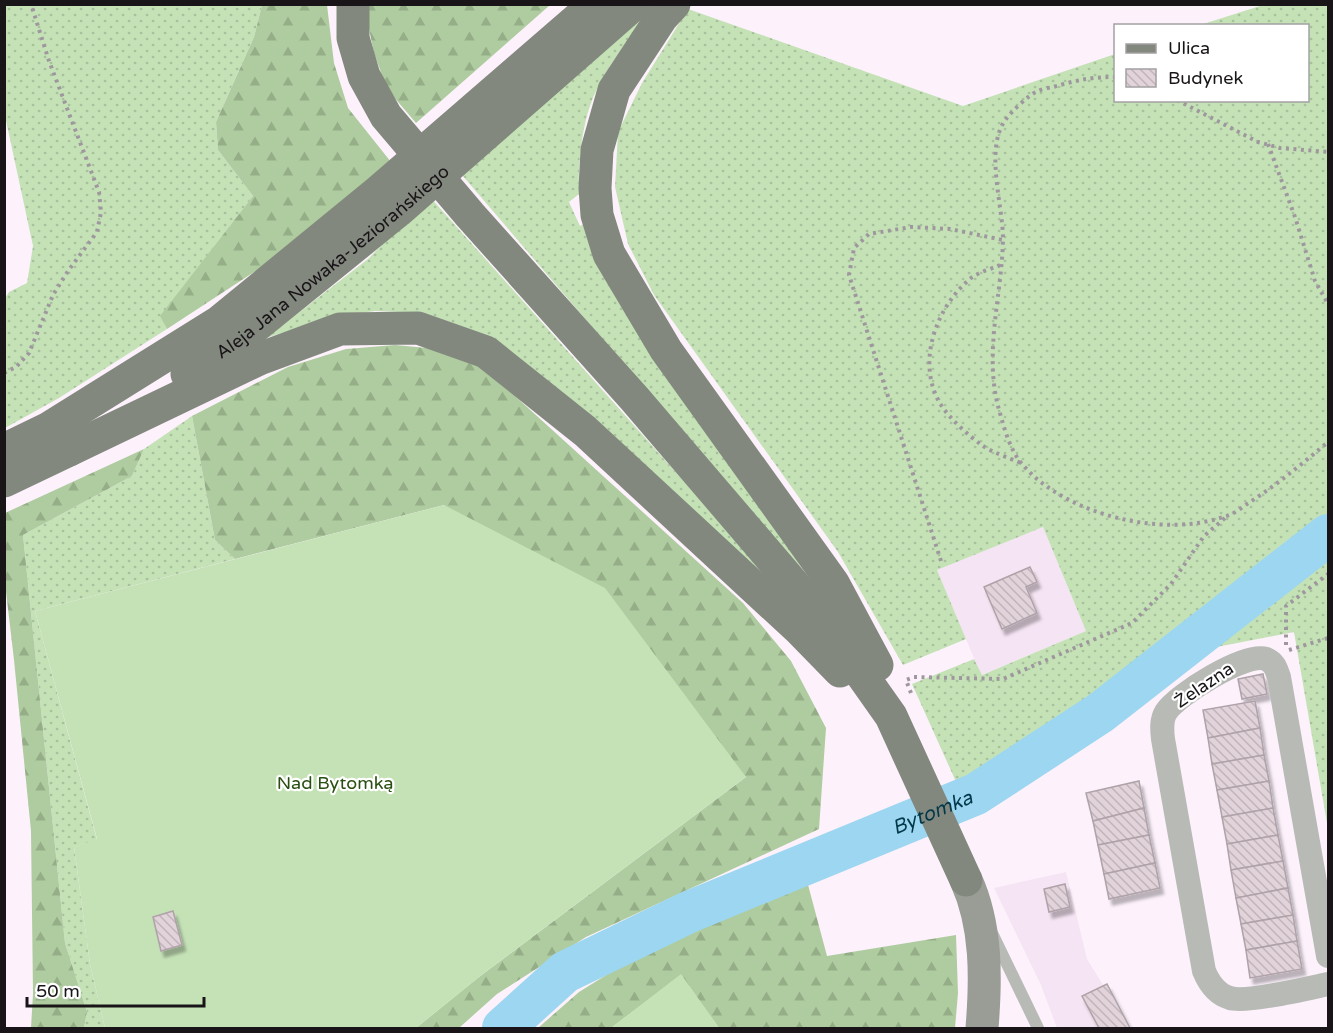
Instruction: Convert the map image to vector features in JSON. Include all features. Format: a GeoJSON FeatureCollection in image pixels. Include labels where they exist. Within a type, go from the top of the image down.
{"type":"FeatureCollection","features":[{"type":"Feature","properties":{"kind":"main road"},"geometry":{"type":"LineString","coordinates":[[353,4],[353,38],[364,76],[386,116],[470,215],[634,398],[819,614],[891,716],[967,883],[982,937],[985,985],[982,1029]]}},
{"type":"Feature","properties":{"kind":"main road","name":"Aleja Jana Nowaka-Jeziorańskiego"},"geometry":{"type":"LineString","coordinates":[[4,450],[50,428],[219,322],[379,191],[577,15],[595,4]]}},
{"type":"Feature","properties":{"kind":"main road","name":"Aleja Jana Nowaka-Jeziorańskiego"},"geometry":{"type":"LineString","coordinates":[[4,481],[69,450],[235,343],[405,205],[634,4]]}},
{"type":"Feature","properties":{"kind":"main road"},"geometry":{"type":"LineString","coordinates":[[674,4],[662,17],[614,90],[597,150],[595,188],[597,215],[609,254],[666,350],[833,583],[880,670],[891,716]]}},
{"type":"Feature","properties":{"kind":"main road"},"geometry":{"type":"LineString","coordinates":[[69,450],[258,359],[340,329],[418,328],[486,352],[585,431],[800,630],[846,677],[891,716]]}},
{"type":"Feature","properties":{"kind":"street","name":"Żelazna"},"geometry":{"type":"LineString","coordinates":[[1329,956],[1279,677],[1274,664],[1264,658],[1250,658],[1232,664],[1175,702],[1165,713],[1162,725],[1162,739],[1204,971],[1209,983],[1216,991],[1230,998],[1244,999],[1329,984]]}},
{"type":"Feature","properties":{"kind":"lane"},"geometry":{"type":"LineString","coordinates":[[967,883],[1038,1029]]}},
{"type":"Feature","properties":{"kind":"path"},"geometry":{"type":"LineString","coordinates":[[4,373],[16,367],[29,353],[53,295],[97,232],[101,212],[99,192],[49,61],[31,4]]}},
{"type":"Feature","properties":{"kind":"path"},"geometry":{"type":"LineString","coordinates":[[1021,463],[1009,439],[998,404],[993,363],[1003,240],[996,165],[997,139],[1005,119],[1035,92],[1087,77],[1114,77]]}},
{"type":"Feature","properties":{"kind":"path"},"geometry":{"type":"LineString","coordinates":[[1180,102],[1212,120],[1268,144],[1280,148],[1329,152]]}},
{"type":"Feature","properties":{"kind":"path"},"geometry":{"type":"LineString","coordinates":[[1268,144],[1295,217],[1315,281],[1329,304]]}},
{"type":"Feature","properties":{"kind":"path"},"geometry":{"type":"LineString","coordinates":[[941,561],[849,275],[852,257],[854,248],[869,234],[911,227],[950,229],[1003,240]]}},
{"type":"Feature","properties":{"kind":"path"},"geometry":{"type":"LineString","coordinates":[[1000,265],[972,277],[944,307],[931,339],[930,380],[941,405],[957,423],[984,446],[1021,463],[1048,488],[1109,516],[1140,524],[1187,526],[1228,516]]}},
{"type":"Feature","properties":{"kind":"path"},"geometry":{"type":"LineString","coordinates":[[906,680],[914,677],[1004,679],[1132,623],[1171,584],[1204,536],[1228,516],[1276,485],[1329,442]]}},
{"type":"Feature","properties":{"kind":"path"},"geometry":{"type":"LineString","coordinates":[[1329,574],[1286,606],[1286,651],[1329,638]]}},
{"type":"Feature","properties":{"kind":"shaded area"},"geometry":{"type":"Polygon","coordinates":[[[1043,527],[1086,631],[981,675],[937,570],[1043,527]]]}},
{"type":"Feature","properties":{"kind":"shaded area"},"geometry":{"type":"Polygon","coordinates":[[[1066,872],[1087,959],[1130,1028],[1057,1028],[1041,985],[994,888],[1066,872]]]}},
{"type":"Feature","properties":{"kind":"green space"},"geometry":{"type":"Polygon","coordinates":[[[5,5],[262,5],[254,37],[216,122],[218,150],[253,196],[161,316],[167,329],[59,398],[5,428],[4,300],[9,292],[27,283],[33,246],[5,116],[5,5]]]}},
{"type":"Feature","properties":{"kind":"green space"},"geometry":{"type":"Polygon","coordinates":[[[262,5],[327,5],[334,63],[348,108],[391,162],[283,253],[167,329],[160,316],[253,196],[218,150],[216,122],[254,37],[262,5]]]}},
{"type":"Feature","properties":{"kind":"green space"},"geometry":{"type":"Polygon","coordinates":[[[368,5],[550,5],[416,123],[387,89],[374,53],[369,29],[368,5]]]}},
{"type":"Feature","properties":{"kind":"green space"},"geometry":{"type":"Polygon","coordinates":[[[1263,5],[1328,5],[1328,518],[1094,709],[1012,756],[957,784],[912,684],[974,659],[982,675],[1086,631],[1043,527],[937,570],[966,639],[903,665],[838,552],[654,295],[628,244],[615,187],[618,132],[642,83],[688,9],[963,106],[1114,54],[1114,102],[1309,102],[1309,24],[1203,24],[1263,5]]]}},
{"type":"Feature","properties":{"kind":"green space"},"geometry":{"type":"Polygon","coordinates":[[[638,17],[641,22],[607,71],[592,101],[582,140],[579,194],[569,202],[580,226],[584,224],[814,582],[746,507],[462,175],[638,17]]]}},
{"type":"Feature","properties":{"kind":"green space"},"geometry":{"type":"Polygon","coordinates":[[[430,197],[789,599],[731,552],[399,312],[375,311],[332,317],[266,338],[368,259],[430,197]]]}},
{"type":"Feature","properties":{"kind":"green space"},"geometry":{"type":"Polygon","coordinates":[[[395,345],[438,349],[483,367],[743,603],[791,661],[826,728],[819,829],[586,937],[497,994],[459,1028],[416,1028],[479,977],[746,777],[444,505],[235,559],[215,540],[192,416],[288,367],[346,349],[395,345]]]}},
{"type":"Feature","properties":{"kind":"green space"},"geometry":{"type":"Polygon","coordinates":[[[192,416],[215,540],[235,559],[35,611],[97,840],[74,847],[90,964],[105,1028],[84,1028],[87,1012],[65,943],[23,535],[132,476],[144,449],[192,416]]]}},
{"type":"Feature","properties":{"kind":"green space"},"geometry":{"type":"Polygon","coordinates":[[[144,449],[132,476],[23,535],[65,943],[87,1012],[84,1028],[31,1028],[33,994],[31,831],[5,583],[5,513],[144,449]]]}},
{"type":"Feature","properties":{"kind":"green space","name":"Nad Bytomką"},"geometry":{"type":"Polygon","coordinates":[[[444,505],[605,588],[746,777],[479,977],[416,1028],[105,1028],[90,964],[74,847],[97,839],[35,611],[444,505]]]}},
{"type":"Feature","properties":{"kind":"green space"},"geometry":{"type":"Polygon","coordinates":[[[1328,547],[1328,829],[1294,632],[1201,650],[1328,547]]]}},
{"type":"Feature","properties":{"kind":"green space"},"geometry":{"type":"Polygon","coordinates":[[[807,881],[827,956],[956,935],[958,993],[955,1028],[719,1028],[681,975],[611,1028],[538,1028],[579,992],[645,951],[807,881]]]}},
{"type":"Feature","properties":{"kind":"green space"},"geometry":{"type":"Polygon","coordinates":[[[681,974],[719,1028],[611,1028],[681,974]]]}},
{"type":"Feature","properties":{"kind":"building"},"geometry":{"type":"Polygon","coordinates":[[[1030,567],[1037,582],[1026,587],[1037,613],[1002,629],[984,587],[1030,567]]]}},
{"type":"Feature","properties":{"kind":"building"},"geometry":{"type":"Polygon","coordinates":[[[1263,674],[1267,694],[1242,699],[1238,679],[1263,674]]]}},
{"type":"Feature","properties":{"kind":"building"},"geometry":{"type":"Polygon","coordinates":[[[1255,701],[1260,728],[1208,738],[1203,710],[1255,701]]]}},
{"type":"Feature","properties":{"kind":"building"},"geometry":{"type":"Polygon","coordinates":[[[1260,728],[1264,755],[1212,764],[1208,738],[1260,728]]]}},
{"type":"Feature","properties":{"kind":"building"},"geometry":{"type":"Polygon","coordinates":[[[1264,755],[1269,781],[1217,790],[1212,764],[1264,755]]]}},
{"type":"Feature","properties":{"kind":"building"},"geometry":{"type":"Polygon","coordinates":[[[1139,781],[1144,808],[1093,821],[1086,793],[1139,781]]]}},
{"type":"Feature","properties":{"kind":"building"},"geometry":{"type":"Polygon","coordinates":[[[1269,781],[1273,808],[1222,817],[1217,790],[1269,781]]]}},
{"type":"Feature","properties":{"kind":"building"},"geometry":{"type":"Polygon","coordinates":[[[1144,808],[1149,835],[1098,845],[1093,821],[1144,808]]]}},
{"type":"Feature","properties":{"kind":"building"},"geometry":{"type":"Polygon","coordinates":[[[1273,808],[1278,835],[1227,844],[1222,817],[1273,808]]]}},
{"type":"Feature","properties":{"kind":"building"},"geometry":{"type":"Polygon","coordinates":[[[1149,835],[1155,863],[1104,874],[1098,845],[1149,835]]]}},
{"type":"Feature","properties":{"kind":"building"},"geometry":{"type":"Polygon","coordinates":[[[1278,835],[1283,861],[1231,870],[1227,844],[1278,835]]]}},
{"type":"Feature","properties":{"kind":"building"},"geometry":{"type":"Polygon","coordinates":[[[1283,861],[1288,888],[1236,898],[1231,870],[1283,861]]]}},
{"type":"Feature","properties":{"kind":"building"},"geometry":{"type":"Polygon","coordinates":[[[1155,863],[1160,888],[1109,899],[1104,874],[1155,863]]]}},
{"type":"Feature","properties":{"kind":"building"},"geometry":{"type":"Polygon","coordinates":[[[1065,884],[1070,907],[1049,912],[1044,889],[1065,884]]]}},
{"type":"Feature","properties":{"kind":"building"},"geometry":{"type":"Polygon","coordinates":[[[1288,888],[1293,915],[1241,924],[1236,898],[1288,888]]]}},
{"type":"Feature","properties":{"kind":"building"},"geometry":{"type":"Polygon","coordinates":[[[173,911],[182,945],[161,951],[153,917],[173,911]]]}},
{"type":"Feature","properties":{"kind":"building"},"geometry":{"type":"Polygon","coordinates":[[[1293,915],[1297,941],[1246,950],[1241,924],[1293,915]]]}},
{"type":"Feature","properties":{"kind":"building"},"geometry":{"type":"Polygon","coordinates":[[[1297,941],[1302,969],[1250,978],[1246,950],[1297,941]]]}},
{"type":"Feature","properties":{"kind":"building"},"geometry":{"type":"Polygon","coordinates":[[[1107,984],[1130,1028],[1099,1028],[1082,996],[1107,984]]]}},
{"type":"Feature","properties":{"kind":"waterway","name":"Bytomka"},"geometry":{"type":"LineString","coordinates":[[503,1028],[565,972],[689,912],[976,794],[1100,713],[1328,535]]}}]}
